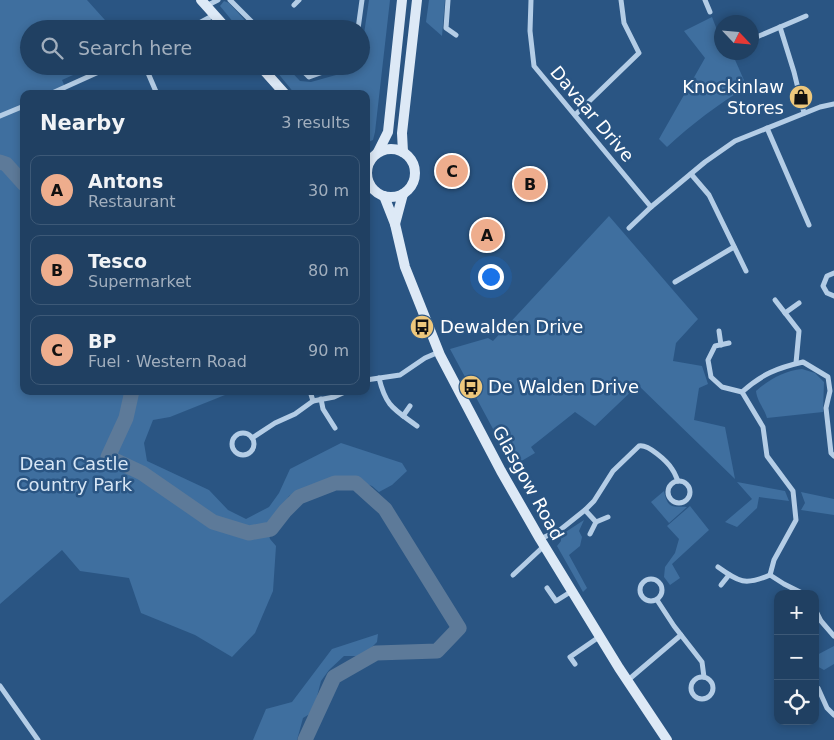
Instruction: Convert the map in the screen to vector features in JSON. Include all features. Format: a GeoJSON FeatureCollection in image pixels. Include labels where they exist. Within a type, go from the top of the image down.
{"type":"FeatureCollection","features":[{"type":"Feature","properties":{"kind":"main road"},"geometry":{"type":"LineString","coordinates":[[372,156],[388,132],[402,0]]}},
{"type":"Feature","properties":{"kind":"main road"},"geometry":{"type":"LineString","coordinates":[[403,152],[402,133],[417,0]]}},
{"type":"Feature","properties":{"kind":"main road"},"geometry":{"type":"LineString","coordinates":[[204,3],[219,20]]}},
{"type":"Feature","properties":{"kind":"main road"},"geometry":{"type":"LineString","coordinates":[[268,75],[281,90]]}},
{"type":"Feature","properties":{"kind":"main road"},"geometry":{"type":"LineString","coordinates":[[370,185],[384,196],[398,196],[403,194],[413,183],[415,175],[411,159],[403,152],[394,149],[372,156]]}},
{"type":"Feature","properties":{"kind":"main road","name":"Glasgow Road"},"geometry":{"type":"LineString","coordinates":[[395,224],[403,194]]}},
{"type":"Feature","properties":{"kind":"main road","name":"Glasgow Road"},"geometry":{"type":"LineString","coordinates":[[384,196],[395,224],[406,267],[438,352],[501,471],[542,543],[599,637],[667,740]]}},
{"type":"Feature","properties":{"kind":"street"},"geometry":{"type":"LineString","coordinates":[[204,3],[218,0]]}},
{"type":"Feature","properties":{"kind":"street"},"geometry":{"type":"LineString","coordinates":[[230,0],[250,20]]}},
{"type":"Feature","properties":{"kind":"street"},"geometry":{"type":"LineString","coordinates":[[294,5],[300,0]]}},
{"type":"Feature","properties":{"kind":"street"},"geometry":{"type":"LineString","coordinates":[[359,20],[362,0]]}},
{"type":"Feature","properties":{"kind":"street"},"geometry":{"type":"LineString","coordinates":[[448,0],[446,28],[456,35]]}},
{"type":"Feature","properties":{"kind":"street","name":"Davaar Drive"},"geometry":{"type":"LineString","coordinates":[[531,0],[530,31],[534,66],[651,207]]}},
{"type":"Feature","properties":{"kind":"street"},"geometry":{"type":"LineString","coordinates":[[575,115],[639,53],[624,23],[620,0]]}},
{"type":"Feature","properties":{"kind":"street"},"geometry":{"type":"LineString","coordinates":[[705,0],[710,12]]}},
{"type":"Feature","properties":{"kind":"street"},"geometry":{"type":"LineString","coordinates":[[204,20],[214,14]]}},
{"type":"Feature","properties":{"kind":"street"},"geometry":{"type":"LineString","coordinates":[[759,36],[806,16]]}},
{"type":"Feature","properties":{"kind":"street"},"geometry":{"type":"LineString","coordinates":[[780,27],[804,113]]}},
{"type":"Feature","properties":{"kind":"street"},"geometry":{"type":"LineString","coordinates":[[59,90],[92,75]]}},
{"type":"Feature","properties":{"kind":"street"},"geometry":{"type":"LineString","coordinates":[[149,75],[155,90]]}},
{"type":"Feature","properties":{"kind":"street"},"geometry":{"type":"LineString","coordinates":[[629,228],[690,174],[735,141],[804,113],[834,104]]}},
{"type":"Feature","properties":{"kind":"street"},"geometry":{"type":"LineString","coordinates":[[0,116],[20,108]]}},
{"type":"Feature","properties":{"kind":"street"},"geometry":{"type":"LineString","coordinates":[[768,128],[809,226]]}},
{"type":"Feature","properties":{"kind":"street"},"geometry":{"type":"LineString","coordinates":[[690,174],[709,195],[746,271]]}},
{"type":"Feature","properties":{"kind":"street"},"geometry":{"type":"LineString","coordinates":[[675,282],[734,247]]}},
{"type":"Feature","properties":{"kind":"street"},"geometry":{"type":"LineString","coordinates":[[834,273],[827,276],[823,286],[827,293],[834,296]]}},
{"type":"Feature","properties":{"kind":"street"},"geometry":{"type":"LineString","coordinates":[[775,300],[799,331],[796,363]]}},
{"type":"Feature","properties":{"kind":"street"},"geometry":{"type":"LineString","coordinates":[[785,313],[799,303]]}},
{"type":"Feature","properties":{"kind":"street"},"geometry":{"type":"LineString","coordinates":[[719,331],[721,345]]}},
{"type":"Feature","properties":{"kind":"street"},"geometry":{"type":"LineString","coordinates":[[729,343],[715,346],[708,360],[711,377],[722,387],[742,392],[763,427],[767,456],[793,491],[796,520],[774,560],[770,575]]}},
{"type":"Feature","properties":{"kind":"street"},"geometry":{"type":"LineString","coordinates":[[370,379],[400,375],[425,358],[438,352]]}},
{"type":"Feature","properties":{"kind":"street"},"geometry":{"type":"LineString","coordinates":[[742,392],[751,384],[776,369],[796,363],[803,362],[828,376],[831,399],[826,408],[831,453],[834,456]]}},
{"type":"Feature","properties":{"kind":"street"},"geometry":{"type":"LineString","coordinates":[[379,378],[385,398],[392,408],[417,426]]}},
{"type":"Feature","properties":{"kind":"street"},"geometry":{"type":"LineString","coordinates":[[311,395],[313,401]]}},
{"type":"Feature","properties":{"kind":"street"},"geometry":{"type":"LineString","coordinates":[[252,438],[275,423],[295,414],[313,401],[338,395]]}},
{"type":"Feature","properties":{"kind":"street"},"geometry":{"type":"LineString","coordinates":[[321,399],[324,409],[335,428]]}},
{"type":"Feature","properties":{"kind":"street"},"geometry":{"type":"LineString","coordinates":[[403,416],[410,406]]}},
{"type":"Feature","properties":{"kind":"street"},"geometry":{"type":"LineString","coordinates":[[245,433],[252,438],[254,446],[249,453],[241,454],[234,450],[232,442],[237,434],[245,433]]}},
{"type":"Feature","properties":{"kind":"street"},"geometry":{"type":"LineString","coordinates":[[513,575],[542,543],[586,510],[613,472],[639,446],[649,447],[672,468],[678,481]]}},
{"type":"Feature","properties":{"kind":"street"},"geometry":{"type":"LineString","coordinates":[[678,481],[686,483],[690,490],[688,498],[681,503],[673,501],[669,494],[671,486],[678,481]]}},
{"type":"Feature","properties":{"kind":"street"},"geometry":{"type":"LineString","coordinates":[[586,510],[596,522]]}},
{"type":"Feature","properties":{"kind":"street"},"geometry":{"type":"LineString","coordinates":[[590,534],[596,522],[608,517]]}},
{"type":"Feature","properties":{"kind":"street"},"geometry":{"type":"LineString","coordinates":[[718,567],[736,580],[750,582],[770,575]]}},
{"type":"Feature","properties":{"kind":"street"},"geometry":{"type":"LineString","coordinates":[[721,585],[729,575]]}},
{"type":"Feature","properties":{"kind":"street"},"geometry":{"type":"LineString","coordinates":[[770,575],[796,590]]}},
{"type":"Feature","properties":{"kind":"street"},"geometry":{"type":"LineString","coordinates":[[647,580],[657,580],[662,586],[662,594],[657,600],[646,601],[640,595],[641,585],[647,580]]}},
{"type":"Feature","properties":{"kind":"street"},"geometry":{"type":"LineString","coordinates":[[547,588],[556,602],[572,591]]}},
{"type":"Feature","properties":{"kind":"street"},"geometry":{"type":"LineString","coordinates":[[657,600],[702,662],[704,677]]}},
{"type":"Feature","properties":{"kind":"street"},"geometry":{"type":"LineString","coordinates":[[819,617],[834,636]]}},
{"type":"Feature","properties":{"kind":"street"},"geometry":{"type":"LineString","coordinates":[[627,681],[681,635]]}},
{"type":"Feature","properties":{"kind":"street"},"geometry":{"type":"LineString","coordinates":[[575,664],[570,657],[599,637]]}},
{"type":"Feature","properties":{"kind":"street"},"geometry":{"type":"LineString","coordinates":[[698,677],[704,677],[711,680],[714,687],[712,695],[701,699],[694,696],[691,688],[694,680],[698,677]]}},
{"type":"Feature","properties":{"kind":"street"},"geometry":{"type":"LineString","coordinates":[[0,686],[38,740]]}},
{"type":"Feature","properties":{"kind":"street"},"geometry":{"type":"LineString","coordinates":[[819,690],[827,708],[834,714]]}},
{"type":"Feature","properties":{"kind":"green space","name":"Dean Castle Country Park"},"geometry":{"type":"Polygon","coordinates":[[[0,0],[87,0],[105,20],[20,20],[20,75],[73,75],[62,80],[66,90],[20,90],[20,395],[225,395],[170,417],[153,420],[144,443],[147,461],[209,490],[228,510],[246,519],[269,507],[279,493],[290,469],[341,443],[402,463],[407,471],[392,485],[379,492],[372,486],[344,476],[311,485],[289,496],[279,511],[266,524],[270,539],[276,546],[273,591],[255,633],[232,657],[195,635],[141,613],[129,578],[80,571],[62,550],[0,604],[0,0]]]}},
{"type":"Feature","properties":{"kind":"green space"},"geometry":{"type":"Polygon","coordinates":[[[369,0],[390,0],[375,132],[373,140],[370,141],[370,90],[292,90],[279,75],[294,75],[300,81],[311,82],[336,75],[370,75],[370,20],[366,20],[369,0]]]}},
{"type":"Feature","properties":{"kind":"green space"},"geometry":{"type":"Polygon","coordinates":[[[429,0],[445,0],[442,36],[426,22],[429,0]]]}},
{"type":"Feature","properties":{"kind":"green space"},"geometry":{"type":"Polygon","coordinates":[[[224,1],[229,3],[245,20],[232,20],[220,6],[224,1]]]}},
{"type":"Feature","properties":{"kind":"green space"},"geometry":{"type":"Polygon","coordinates":[[[712,17],[714,22],[714,60],[735,60],[747,87],[686,130],[667,147],[659,139],[705,58],[684,31],[712,17]]]}},
{"type":"Feature","properties":{"kind":"green space"},"geometry":{"type":"Polygon","coordinates":[[[609,216],[698,319],[676,343],[673,361],[702,366],[708,384],[699,388],[694,420],[725,427],[735,479],[638,385],[595,426],[575,412],[531,447],[535,453],[513,466],[450,349],[488,338],[493,341],[609,216]]]}},
{"type":"Feature","properties":{"kind":"green space"},"geometry":{"type":"Polygon","coordinates":[[[802,369],[815,373],[824,382],[823,412],[767,418],[756,391],[778,376],[802,369]]]}},
{"type":"Feature","properties":{"kind":"green space"},"geometry":{"type":"Polygon","coordinates":[[[737,482],[785,491],[789,501],[759,497],[757,508],[737,527],[725,522],[752,499],[737,482]]]}},
{"type":"Feature","properties":{"kind":"green space"},"geometry":{"type":"Polygon","coordinates":[[[664,491],[669,504],[675,507],[687,507],[669,523],[651,502],[664,491]]]}},
{"type":"Feature","properties":{"kind":"green space"},"geometry":{"type":"Polygon","coordinates":[[[801,492],[834,499],[834,515],[801,510],[805,503],[801,492]]]}},
{"type":"Feature","properties":{"kind":"green space"},"geometry":{"type":"Polygon","coordinates":[[[690,506],[709,530],[672,564],[680,578],[670,585],[664,577],[665,567],[675,553],[679,539],[667,526],[690,506]]]}},
{"type":"Feature","properties":{"kind":"green space"},"geometry":{"type":"Polygon","coordinates":[[[584,520],[579,531],[582,537],[580,546],[569,555],[587,588],[583,592],[557,546],[561,541],[561,535],[584,520]]]}},
{"type":"Feature","properties":{"kind":"green space"},"geometry":{"type":"Polygon","coordinates":[[[378,634],[377,642],[363,656],[344,656],[329,670],[321,681],[313,712],[303,718],[297,740],[253,740],[266,709],[292,702],[332,649],[378,634]]]}},
{"type":"Feature","properties":{"kind":"green space"},"geometry":{"type":"Polygon","coordinates":[[[834,646],[834,664],[824,670],[819,667],[819,654],[834,646]]]}},
{"type":"Feature","properties":{"kind":"waterway"},"geometry":{"type":"LineString","coordinates":[[0,162],[6,164],[20,180]]}},
{"type":"Feature","properties":{"kind":"waterway"},"geometry":{"type":"LineString","coordinates":[[131,395],[126,418],[108,457],[142,473],[213,522],[249,533],[271,529],[299,497],[335,483],[356,483],[385,509],[459,628],[437,651],[376,653],[334,677],[305,740]]}},
{"type":"Feature","properties":{"kind":"place","name":"Knockinlaw Stores"},"geometry":{"type":"Point","coordinates":[801,97]}},
{"type":"Feature","properties":{"kind":"place","name":"BP"},"geometry":{"type":"Point","coordinates":[452,171]}},
{"type":"Feature","properties":{"kind":"place","name":"Tesco"},"geometry":{"type":"Point","coordinates":[530,184]}},
{"type":"Feature","properties":{"kind":"place","name":"Antons"},"geometry":{"type":"Point","coordinates":[487,235]}},
{"type":"Feature","properties":{"kind":"place","name":"Dewalden Drive"},"geometry":{"type":"Point","coordinates":[422,327]}},
{"type":"Feature","properties":{"kind":"place","name":"De Walden Drive"},"geometry":{"type":"Point","coordinates":[471,387]}}]}
